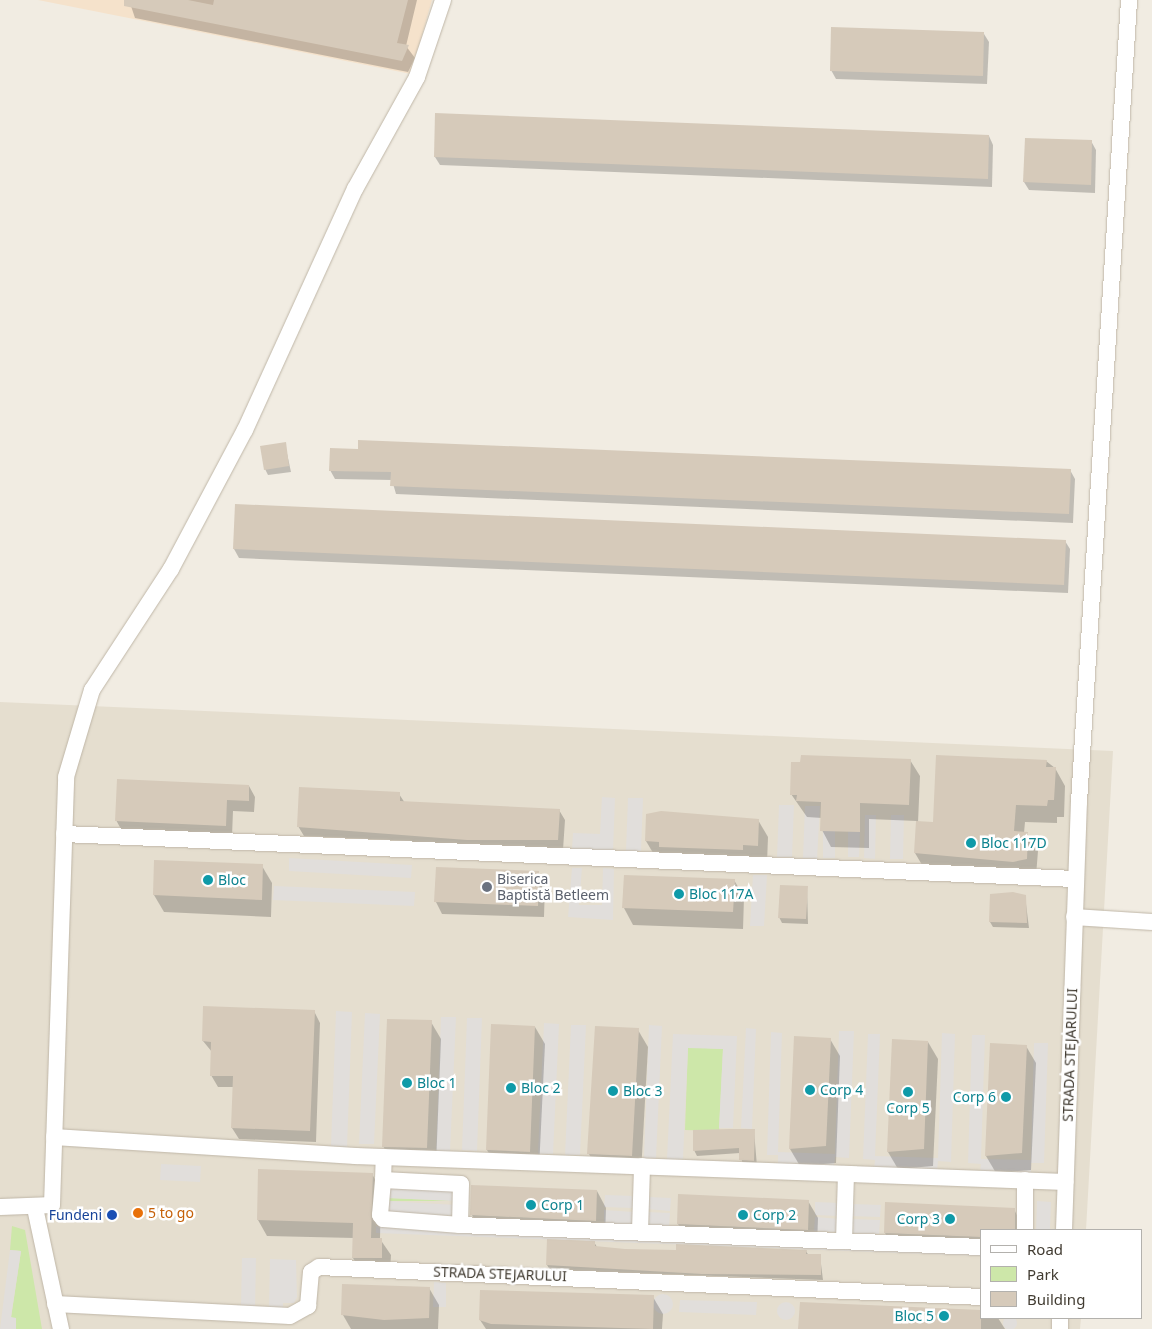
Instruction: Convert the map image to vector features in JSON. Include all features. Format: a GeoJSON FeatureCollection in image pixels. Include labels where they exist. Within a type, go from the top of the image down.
{"type":"FeatureCollection","features":[{"type":"Feature","properties":{"kind":"street"},"geometry":{"type":"LineString","coordinates":[[61,1329],[55,1304],[44,1207],[54,1137],[66,777],[92,690],[171,569],[245,430],[355,189],[417,77],[443,0]]}},
{"type":"Feature","properties":{"kind":"street","name":"STRADA STEJARULUI"},"geometry":{"type":"LineString","coordinates":[[1064,1229],[1074,917],[1097,464],[1130,0]]}},
{"type":"Feature","properties":{"kind":"street"},"geometry":{"type":"LineString","coordinates":[[64,834],[1076,879]]}},
{"type":"Feature","properties":{"kind":"street"},"geometry":{"type":"LineString","coordinates":[[1074,917],[1152,922]]}},
{"type":"Feature","properties":{"kind":"street"},"geometry":{"type":"LineString","coordinates":[[54,1137],[384,1157],[1066,1182]]}},
{"type":"Feature","properties":{"kind":"street"},"geometry":{"type":"LineString","coordinates":[[384,1157],[380,1215],[386,1221],[980,1247]]}},
{"type":"Feature","properties":{"kind":"street"},"geometry":{"type":"LineString","coordinates":[[640,1231],[642,1166]]}},
{"type":"Feature","properties":{"kind":"street"},"geometry":{"type":"LineString","coordinates":[[844,1241],[846,1174]]}},
{"type":"Feature","properties":{"kind":"street"},"geometry":{"type":"LineString","coordinates":[[383,1180],[460,1184],[460,1224]]}},
{"type":"Feature","properties":{"kind":"street"},"geometry":{"type":"LineString","coordinates":[[1025,1180],[1025,1229]]}},
{"type":"Feature","properties":{"kind":"street"},"geometry":{"type":"LineString","coordinates":[[0,1207],[44,1207]]}},
{"type":"Feature","properties":{"kind":"street","name":"STRADA STEJARULUI"},"geometry":{"type":"LineString","coordinates":[[55,1304],[290,1316],[308,1306],[311,1272],[319,1266],[980,1297]]}},
{"type":"Feature","properties":{"kind":"shaded area"},"geometry":{"type":"Polygon","coordinates":[[[38,0],[432,0],[411,74],[38,0]]]}},
{"type":"Feature","properties":{"kind":"shaded area"},"geometry":{"type":"Polygon","coordinates":[[[0,702],[1113,751],[1086,1229],[980,1229],[980,1319],[1081,1319],[1080,1329],[0,1329],[0,702]]]}},
{"type":"Feature","properties":{"kind":"shaded area"},"geometry":{"type":"Polygon","coordinates":[[[602,797],[615,798],[613,851],[572,849],[573,833],[600,834],[602,797]]]}},
{"type":"Feature","properties":{"kind":"shaded area"},"geometry":{"type":"Polygon","coordinates":[[[628,798],[643,798],[641,851],[626,851],[628,798]]]}},
{"type":"Feature","properties":{"kind":"shaded area"},"geometry":{"type":"Polygon","coordinates":[[[779,805],[794,805],[792,857],[777,857],[779,805]]]}},
{"type":"Feature","properties":{"kind":"shaded area"},"geometry":{"type":"Polygon","coordinates":[[[805,806],[820,806],[817,859],[803,858],[805,806]]]}},
{"type":"Feature","properties":{"kind":"shaded area"},"geometry":{"type":"Polygon","coordinates":[[[865,815],[876,815],[875,859],[864,858],[865,815]]]}},
{"type":"Feature","properties":{"kind":"shaded area"},"geometry":{"type":"Polygon","coordinates":[[[891,815],[904,815],[903,859],[890,859],[891,815]]]}},
{"type":"Feature","properties":{"kind":"shaded area"},"geometry":{"type":"Polygon","coordinates":[[[823,831],[835,831],[835,858],[823,858],[823,831]]]}},
{"type":"Feature","properties":{"kind":"shaded area"},"geometry":{"type":"Polygon","coordinates":[[[848,831],[860,832],[859,857],[848,857],[848,831]]]}},
{"type":"Feature","properties":{"kind":"shaded area"},"geometry":{"type":"Polygon","coordinates":[[[289,858],[412,865],[411,878],[289,871],[289,858]]]}},
{"type":"Feature","properties":{"kind":"shaded area"},"geometry":{"type":"Polygon","coordinates":[[[572,868],[582,868],[579,905],[602,905],[603,868],[614,869],[613,920],[568,917],[572,868]]]}},
{"type":"Feature","properties":{"kind":"shaded area"},"geometry":{"type":"Polygon","coordinates":[[[753,875],[767,875],[764,926],[750,926],[753,875]]]}},
{"type":"Feature","properties":{"kind":"shaded area"},"geometry":{"type":"Polygon","coordinates":[[[274,886],[415,892],[414,906],[273,900],[274,886]]]}},
{"type":"Feature","properties":{"kind":"shaded area"},"geometry":{"type":"Polygon","coordinates":[[[336,1011],[352,1012],[347,1147],[331,1146],[336,1011]]]}},
{"type":"Feature","properties":{"kind":"shaded area"},"geometry":{"type":"Polygon","coordinates":[[[365,1013],[380,1014],[374,1144],[359,1144],[365,1013]]]}},
{"type":"Feature","properties":{"kind":"shaded area"},"geometry":{"type":"Polygon","coordinates":[[[441,1017],[456,1017],[450,1152],[436,1152],[441,1017]]]}},
{"type":"Feature","properties":{"kind":"shaded area"},"geometry":{"type":"Polygon","coordinates":[[[467,1018],[482,1018],[477,1151],[462,1150],[467,1018]]]}},
{"type":"Feature","properties":{"kind":"shaded area"},"geometry":{"type":"Polygon","coordinates":[[[544,1023],[559,1024],[553,1154],[538,1154],[544,1023]]]}},
{"type":"Feature","properties":{"kind":"shaded area"},"geometry":{"type":"Polygon","coordinates":[[[571,1025],[586,1025],[580,1155],[565,1155],[571,1025]]]}},
{"type":"Feature","properties":{"kind":"shaded area"},"geometry":{"type":"Polygon","coordinates":[[[649,1025],[662,1026],[656,1158],[644,1158],[649,1025]]]}},
{"type":"Feature","properties":{"kind":"shaded area"},"geometry":{"type":"Polygon","coordinates":[[[746,1028],[756,1029],[752,1129],[741,1128],[746,1028]]]}},
{"type":"Feature","properties":{"kind":"shaded area"},"geometry":{"type":"Polygon","coordinates":[[[839,1031],[854,1031],[849,1158],[835,1157],[834,1167],[778,1165],[778,1155],[767,1155],[771,1032],[782,1033],[778,1152],[835,1154],[839,1031]]]}},
{"type":"Feature","properties":{"kind":"shaded area"},"geometry":{"type":"Polygon","coordinates":[[[942,1033],[955,1034],[951,1162],[938,1161],[937,1171],[874,1169],[875,1160],[863,1159],[868,1034],[880,1034],[875,1156],[938,1158],[942,1033]]]}},
{"type":"Feature","properties":{"kind":"shaded area"},"geometry":{"type":"Polygon","coordinates":[[[673,1034],[737,1036],[733,1128],[719,1128],[723,1049],[688,1048],[683,1159],[667,1159],[673,1034]]]}},
{"type":"Feature","properties":{"kind":"shaded area"},"geometry":{"type":"Polygon","coordinates":[[[972,1035],[985,1035],[981,1159],[1031,1160],[1034,1043],[1048,1043],[1044,1163],[1031,1163],[1031,1172],[980,1171],[981,1164],[968,1163],[972,1035]]]}},
{"type":"Feature","properties":{"kind":"shaded area"},"geometry":{"type":"Polygon","coordinates":[[[161,1164],[201,1166],[200,1182],[160,1180],[161,1164]]]}},
{"type":"Feature","properties":{"kind":"shaded area"},"geometry":{"type":"Polygon","coordinates":[[[388,1185],[457,1189],[456,1201],[388,1198],[388,1185]]]}},
{"type":"Feature","properties":{"kind":"shaded area"},"geometry":{"type":"Polygon","coordinates":[[[605,1195],[635,1196],[634,1208],[604,1207],[605,1195]]]}},
{"type":"Feature","properties":{"kind":"shaded area"},"geometry":{"type":"Polygon","coordinates":[[[648,1197],[671,1198],[670,1211],[647,1209],[648,1197]]]}},
{"type":"Feature","properties":{"kind":"shaded area"},"geometry":{"type":"Polygon","coordinates":[[[388,1201],[456,1205],[456,1216],[387,1213],[388,1201]]]}},
{"type":"Feature","properties":{"kind":"shaded area"},"geometry":{"type":"Polygon","coordinates":[[[1037,1201],[1051,1202],[1050,1229],[1036,1229],[1037,1201]]]}},
{"type":"Feature","properties":{"kind":"shaded area"},"geometry":{"type":"Polygon","coordinates":[[[815,1202],[841,1203],[840,1216],[815,1215],[815,1202]]]}},
{"type":"Feature","properties":{"kind":"shaded area"},"geometry":{"type":"Polygon","coordinates":[[[851,1204],[881,1205],[880,1217],[850,1216],[851,1204]]]}},
{"type":"Feature","properties":{"kind":"shaded area"},"geometry":{"type":"Polygon","coordinates":[[[604,1210],[634,1212],[634,1225],[604,1224],[604,1210]]]}},
{"type":"Feature","properties":{"kind":"shaded area"},"geometry":{"type":"Polygon","coordinates":[[[647,1212],[670,1213],[669,1227],[647,1226],[647,1212]]]}},
{"type":"Feature","properties":{"kind":"shaded area"},"geometry":{"type":"Polygon","coordinates":[[[815,1217],[840,1219],[839,1232],[814,1231],[815,1217]]]}},
{"type":"Feature","properties":{"kind":"shaded area"},"geometry":{"type":"Polygon","coordinates":[[[850,1219],[880,1220],[879,1234],[849,1233],[850,1219]]]}},
{"type":"Feature","properties":{"kind":"shaded area"},"geometry":{"type":"Polygon","coordinates":[[[376,1226],[980,1250],[980,1256],[376,1233],[376,1226]]]}},
{"type":"Feature","properties":{"kind":"shaded area"},"geometry":{"type":"Polygon","coordinates":[[[10,1250],[21,1251],[11,1317],[16,1318],[16,1329],[0,1329],[10,1250]]]}},
{"type":"Feature","properties":{"kind":"shaded area"},"geometry":{"type":"Polygon","coordinates":[[[242,1258],[256,1258],[255,1308],[241,1307],[242,1258]]]}},
{"type":"Feature","properties":{"kind":"shaded area"},"geometry":{"type":"Polygon","coordinates":[[[270,1259],[296,1260],[297,1297],[294,1303],[283,1303],[283,1308],[269,1308],[270,1259]]]}},
{"type":"Feature","properties":{"kind":"shaded area"},"geometry":{"type":"Polygon","coordinates":[[[434,1282],[446,1283],[446,1307],[433,1307],[434,1282]]]}},
{"type":"Feature","properties":{"kind":"shaded area"},"geometry":{"type":"Polygon","coordinates":[[[659,1294],[667,1294],[673,1300],[673,1308],[667,1314],[659,1314],[653,1308],[653,1300],[659,1294]]]}},
{"type":"Feature","properties":{"kind":"shaded area"},"geometry":{"type":"Polygon","coordinates":[[[680,1300],[757,1302],[756,1315],[679,1312],[680,1300]]]}},
{"type":"Feature","properties":{"kind":"shaded area"},"geometry":{"type":"Polygon","coordinates":[[[786,1302],[792,1305],[795,1311],[792,1317],[786,1320],[780,1317],[777,1311],[780,1305],[786,1302]]]}},
{"type":"Feature","properties":{"kind":"shaded area"},"geometry":{"type":"Polygon","coordinates":[[[1004,1319],[1017,1320],[1017,1326],[1013,1330],[1007,1330],[1003,1326],[1004,1319]]]}},
{"type":"Feature","properties":{"kind":"green space"},"geometry":{"type":"Polygon","coordinates":[[[688,1047],[723,1049],[719,1131],[685,1130],[688,1047]]]}},
{"type":"Feature","properties":{"kind":"green space"},"geometry":{"type":"Polygon","coordinates":[[[388,1198],[456,1201],[388,1201],[388,1198]]]}},
{"type":"Feature","properties":{"kind":"green space"},"geometry":{"type":"Polygon","coordinates":[[[12,1226],[25,1230],[42,1329],[16,1329],[16,1318],[11,1318],[21,1251],[10,1250],[12,1226]]]}},
{"type":"Feature","properties":{"kind":"building"},"geometry":{"type":"Polygon","coordinates":[[[124,0],[188,0],[213,5],[214,0],[408,0],[397,43],[409,45],[402,61],[124,6],[124,0]]]}},
{"type":"Feature","properties":{"kind":"building"},"geometry":{"type":"Polygon","coordinates":[[[831,27],[984,32],[983,76],[830,71],[831,27]]]}},
{"type":"Feature","properties":{"kind":"building"},"geometry":{"type":"Polygon","coordinates":[[[435,113],[989,135],[988,179],[434,157],[435,113]]]}},
{"type":"Feature","properties":{"kind":"building"},"geometry":{"type":"Polygon","coordinates":[[[1025,138],[1092,140],[1091,185],[1023,182],[1025,138]]]}},
{"type":"Feature","properties":{"kind":"building"},"geometry":{"type":"Polygon","coordinates":[[[358,440],[1071,469],[1069,514],[390,486],[391,472],[329,471],[330,448],[358,449],[358,440]]]}},
{"type":"Feature","properties":{"kind":"building"},"geometry":{"type":"Polygon","coordinates":[[[286,442],[289,466],[264,470],[260,446],[286,442]]]}},
{"type":"Feature","properties":{"kind":"building"},"geometry":{"type":"Polygon","coordinates":[[[235,504],[1066,540],[1064,585],[233,549],[235,504]]]}},
{"type":"Feature","properties":{"kind":"building"},"geometry":{"type":"Polygon","coordinates":[[[801,755],[911,759],[909,805],[860,803],[860,832],[820,831],[821,802],[796,801],[797,795],[790,795],[791,762],[800,762],[801,755]]]}},
{"type":"Feature","properties":{"kind":"building"},"geometry":{"type":"Polygon","coordinates":[[[936,755],[1047,760],[1046,767],[1056,767],[1054,800],[1048,800],[1047,806],[1016,805],[1014,831],[1028,832],[1027,859],[1013,862],[914,853],[916,821],[933,822],[936,755]]]}},
{"type":"Feature","properties":{"kind":"building"},"geometry":{"type":"Polygon","coordinates":[[[117,779],[249,785],[249,801],[227,800],[226,826],[115,821],[117,779]]]}},
{"type":"Feature","properties":{"kind":"building"},"geometry":{"type":"Polygon","coordinates":[[[299,787],[400,792],[400,801],[560,809],[558,840],[467,840],[297,827],[299,787]]]}},
{"type":"Feature","properties":{"kind":"building"},"geometry":{"type":"Polygon","coordinates":[[[661,811],[759,819],[758,846],[743,845],[743,850],[659,847],[659,842],[645,841],[646,814],[661,811]]]}},
{"type":"Feature","properties":{"kind":"building","name":"Bloc"},"geometry":{"type":"Polygon","coordinates":[[[154,860],[263,864],[262,900],[153,895],[154,860]]]}},
{"type":"Feature","properties":{"kind":"building","name":"Biserica Baptistă Betleem"},"geometry":{"type":"Polygon","coordinates":[[[436,867],[539,871],[538,906],[434,902],[436,867]]]}},
{"type":"Feature","properties":{"kind":"building","name":"Bloc 117A"},"geometry":{"type":"Polygon","coordinates":[[[624,875],[735,879],[733,912],[622,908],[624,875]]]}},
{"type":"Feature","properties":{"kind":"building"},"geometry":{"type":"Polygon","coordinates":[[[780,885],[808,886],[806,919],[778,918],[780,885]]]}},
{"type":"Feature","properties":{"kind":"building"},"geometry":{"type":"Polygon","coordinates":[[[1013,892],[1026,895],[1027,923],[989,922],[990,894],[1013,892]]]}},
{"type":"Feature","properties":{"kind":"building"},"geometry":{"type":"Polygon","coordinates":[[[203,1006],[315,1010],[310,1131],[231,1128],[233,1076],[210,1076],[211,1042],[202,1041],[203,1006]]]}},
{"type":"Feature","properties":{"kind":"building","name":"Bloc 1"},"geometry":{"type":"Polygon","coordinates":[[[387,1019],[432,1020],[427,1148],[382,1147],[387,1019]]]}},
{"type":"Feature","properties":{"kind":"building","name":"Bloc 2"},"geometry":{"type":"Polygon","coordinates":[[[491,1024],[535,1026],[530,1152],[486,1150],[491,1024]]]}},
{"type":"Feature","properties":{"kind":"building","name":"Bloc 3"},"geometry":{"type":"Polygon","coordinates":[[[595,1026],[639,1028],[632,1156],[587,1154],[595,1026]]]}},
{"type":"Feature","properties":{"kind":"building","name":"Corp 4"},"geometry":{"type":"Polygon","coordinates":[[[794,1036],[831,1038],[826,1146],[789,1149],[794,1036]]]}},
{"type":"Feature","properties":{"kind":"building","name":"Corp 5"},"geometry":{"type":"Polygon","coordinates":[[[892,1039],[928,1041],[924,1149],[887,1152],[892,1039]]]}},
{"type":"Feature","properties":{"kind":"building","name":"Corp 6"},"geometry":{"type":"Polygon","coordinates":[[[990,1043],[1027,1045],[1022,1153],[985,1156],[990,1043]]]}},
{"type":"Feature","properties":{"kind":"building"},"geometry":{"type":"Polygon","coordinates":[[[755,1129],[754,1161],[739,1160],[739,1148],[693,1151],[693,1130],[755,1129]]]}},
{"type":"Feature","properties":{"kind":"building"},"geometry":{"type":"Polygon","coordinates":[[[258,1169],[373,1173],[371,1238],[382,1238],[382,1258],[352,1258],[353,1223],[257,1220],[258,1169]]]}},
{"type":"Feature","properties":{"kind":"building","name":"Corp 1"},"geometry":{"type":"Polygon","coordinates":[[[471,1185],[597,1190],[596,1221],[470,1215],[471,1185]]]}},
{"type":"Feature","properties":{"kind":"building","name":"Corp 2"},"geometry":{"type":"Polygon","coordinates":[[[678,1194],[809,1200],[808,1230],[677,1224],[678,1194]]]}},
{"type":"Feature","properties":{"kind":"building","name":"Corp 3"},"geometry":{"type":"Polygon","coordinates":[[[885,1202],[1015,1208],[1015,1229],[980,1229],[980,1237],[884,1233],[885,1202]]]}},
{"type":"Feature","properties":{"kind":"building"},"geometry":{"type":"Polygon","coordinates":[[[547,1239],[595,1241],[595,1246],[625,1249],[676,1250],[676,1244],[807,1250],[806,1254],[821,1254],[821,1275],[702,1274],[546,1265],[547,1239]]]}},
{"type":"Feature","properties":{"kind":"building"},"geometry":{"type":"Polygon","coordinates":[[[342,1284],[430,1287],[429,1318],[384,1320],[341,1315],[342,1284]]]}},
{"type":"Feature","properties":{"kind":"building"},"geometry":{"type":"Polygon","coordinates":[[[480,1290],[654,1295],[653,1329],[491,1324],[479,1320],[480,1290]]]}},
{"type":"Feature","properties":{"kind":"building"},"geometry":{"type":"Polygon","coordinates":[[[800,1302],[980,1310],[981,1319],[981,1329],[798,1329],[800,1302]]]}},
{"type":"Feature","properties":{"kind":"place","name":"Bloc 117D"},"geometry":{"type":"Point","coordinates":[971,843]}},
{"type":"Feature","properties":{"kind":"place","name":"Bloc"},"geometry":{"type":"Point","coordinates":[208,880]}},
{"type":"Feature","properties":{"kind":"place","name":"Biserica Baptistă Betleem"},"geometry":{"type":"Point","coordinates":[487,887]}},
{"type":"Feature","properties":{"kind":"place","name":"Bloc 117A"},"geometry":{"type":"Point","coordinates":[679,894]}},
{"type":"Feature","properties":{"kind":"place","name":"Bloc 1"},"geometry":{"type":"Point","coordinates":[407,1083]}},
{"type":"Feature","properties":{"kind":"place","name":"Bloc 2"},"geometry":{"type":"Point","coordinates":[511,1088]}},
{"type":"Feature","properties":{"kind":"place","name":"Corp 4"},"geometry":{"type":"Point","coordinates":[810,1090]}},
{"type":"Feature","properties":{"kind":"place","name":"Bloc 3"},"geometry":{"type":"Point","coordinates":[613,1091]}},
{"type":"Feature","properties":{"kind":"place","name":"Corp 5"},"geometry":{"type":"Point","coordinates":[908,1092]}},
{"type":"Feature","properties":{"kind":"place","name":"Corp 6"},"geometry":{"type":"Point","coordinates":[1006,1097]}},
{"type":"Feature","properties":{"kind":"place","name":"Corp 1"},"geometry":{"type":"Point","coordinates":[531,1205]}},
{"type":"Feature","properties":{"kind":"place","name":"5 to go"},"geometry":{"type":"Point","coordinates":[138,1213]}},
{"type":"Feature","properties":{"kind":"place","name":"Fundeni"},"geometry":{"type":"Point","coordinates":[112,1215]}},
{"type":"Feature","properties":{"kind":"place","name":"Corp 2"},"geometry":{"type":"Point","coordinates":[743,1215]}},
{"type":"Feature","properties":{"kind":"place","name":"Corp 3"},"geometry":{"type":"Point","coordinates":[950,1219]}},
{"type":"Feature","properties":{"kind":"place","name":"Bloc 5"},"geometry":{"type":"Point","coordinates":[944,1316]}}]}
